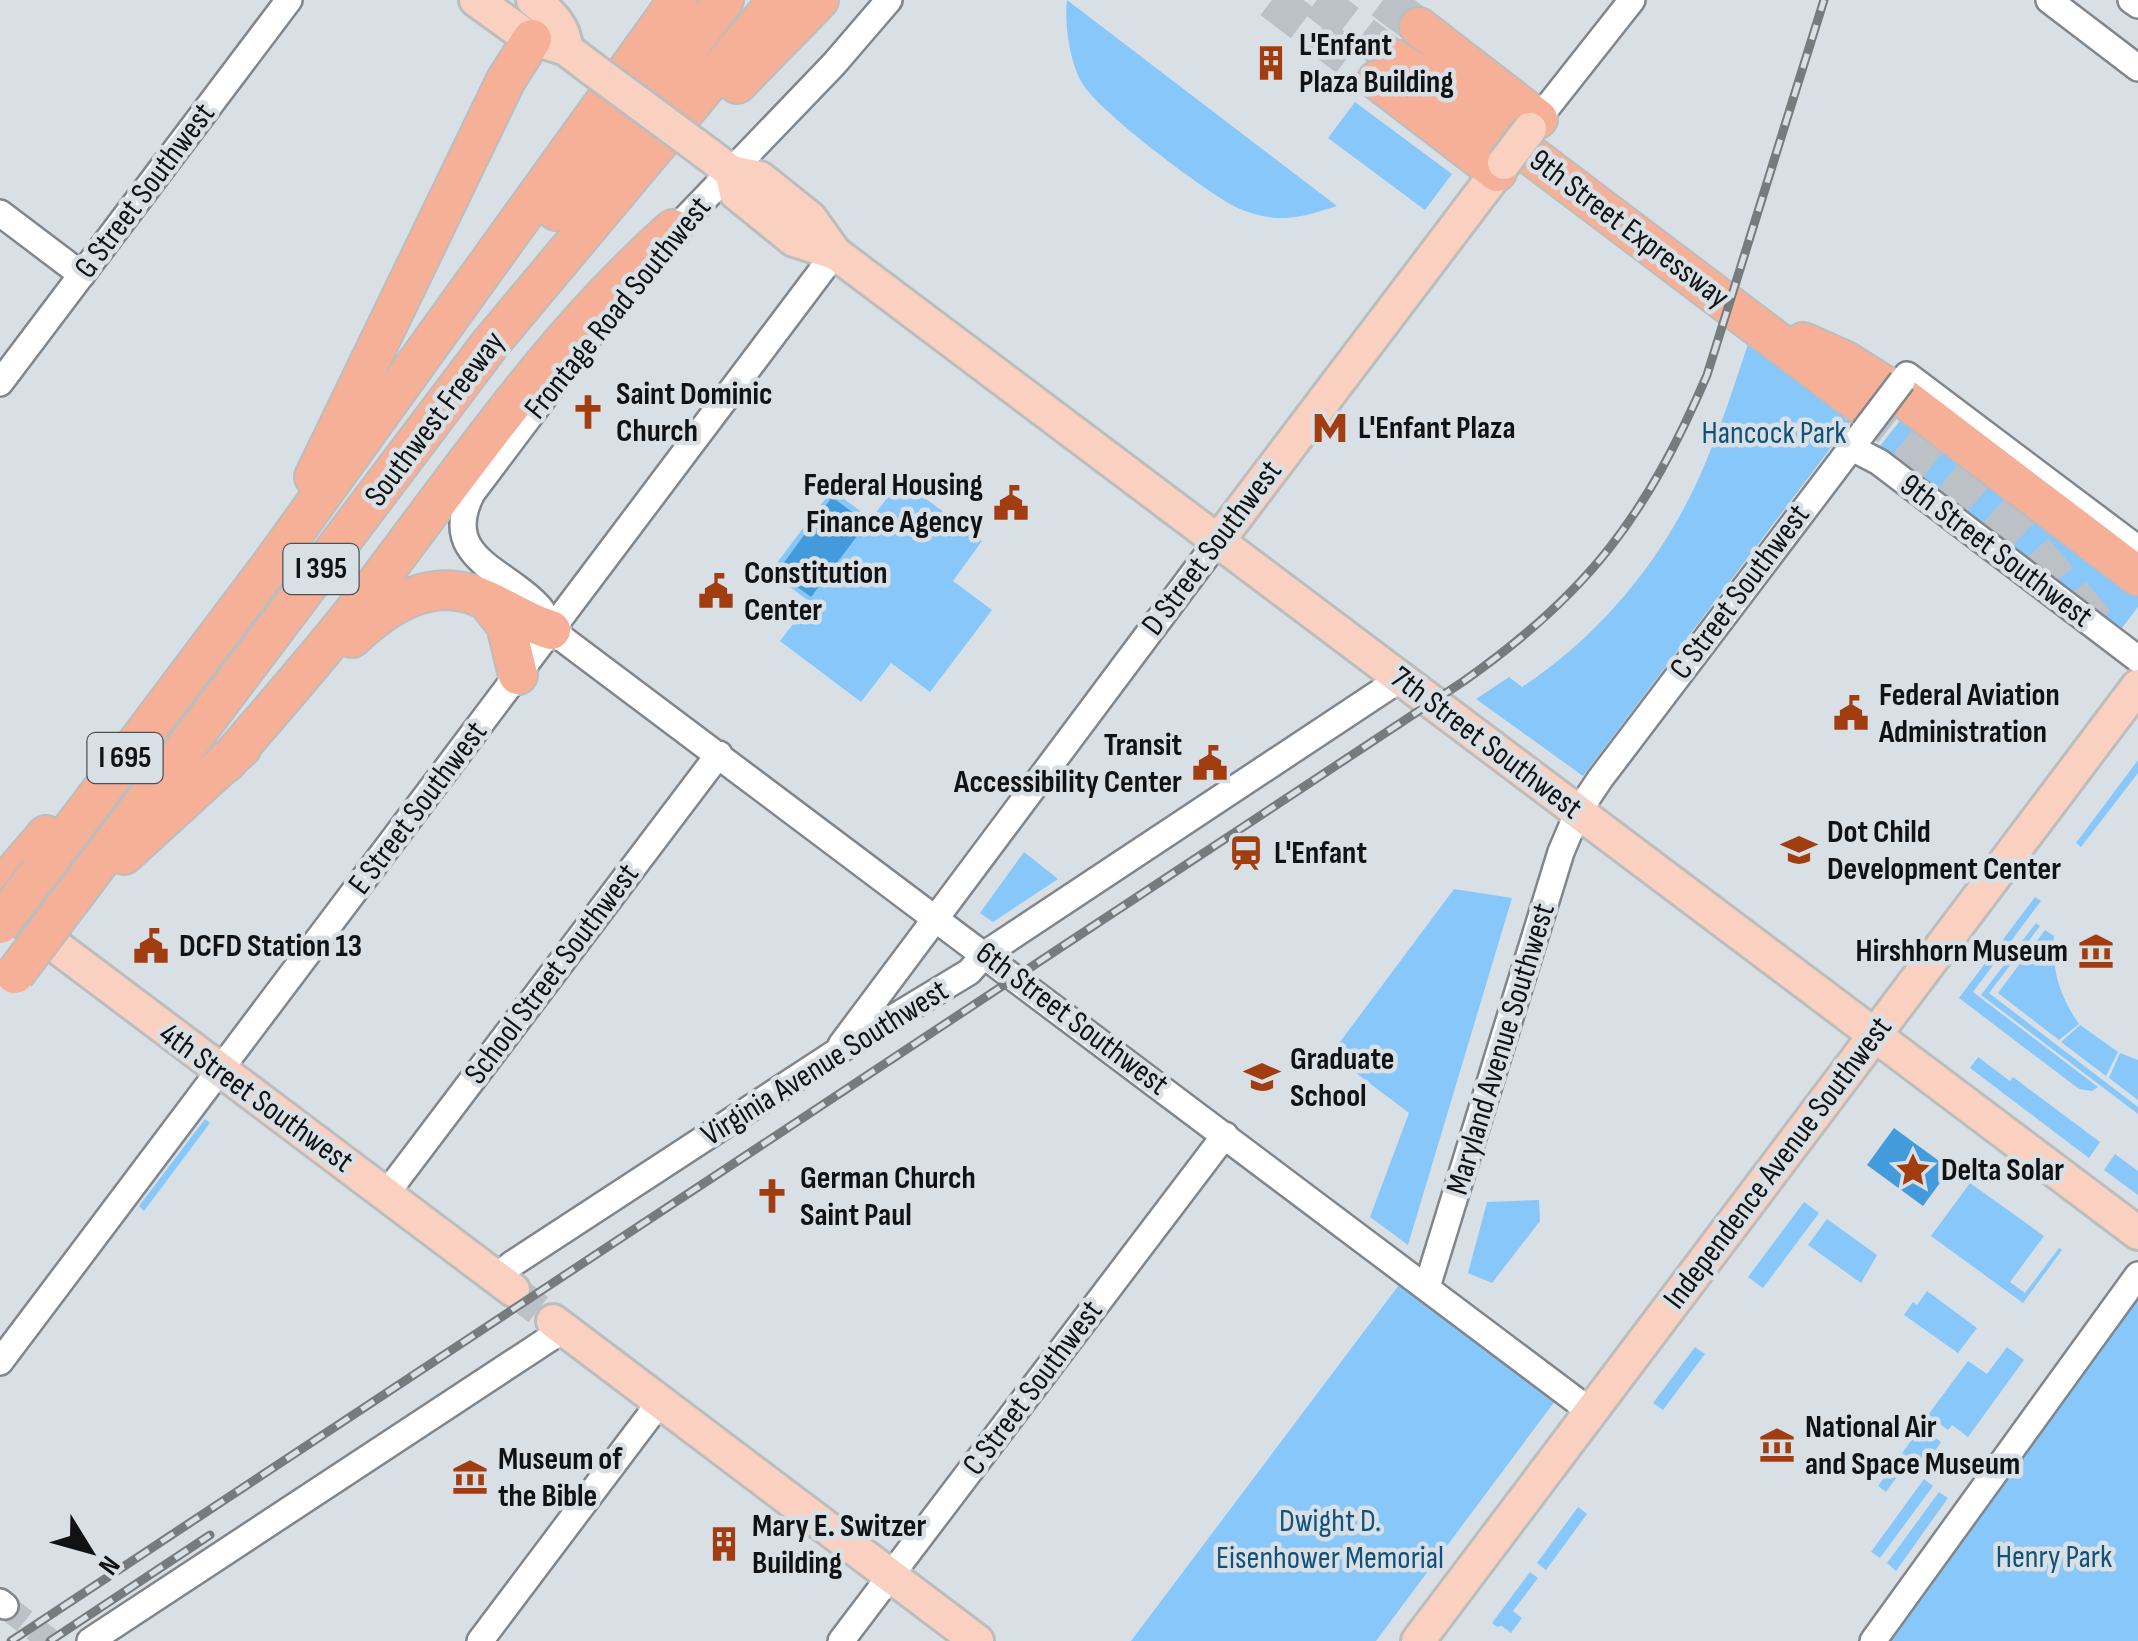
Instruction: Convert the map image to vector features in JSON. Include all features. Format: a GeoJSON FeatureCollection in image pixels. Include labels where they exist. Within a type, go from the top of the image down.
{"type":"FeatureCollection","features":[{"type":"Feature","properties":{"kind":"highway","name":"Southwest Freeway"},"geometry":{"type":"LineString","coordinates":[[212,644],[678,0]]}},
{"type":"Feature","properties":{"kind":"highway"},"geometry":{"type":"LineString","coordinates":[[446,323],[560,207],[644,106],[724,0]]}},
{"type":"Feature","properties":{"kind":"highway","name":"Southwest Freeway"},"geometry":{"type":"LineString","coordinates":[[8,984],[490,344],[778,0]]}},
{"type":"Feature","properties":{"kind":"highway"},"geometry":{"type":"LineString","coordinates":[[576,244],[820,0]]}},
{"type":"Feature","properties":{"kind":"highway"},"geometry":{"type":"LineString","coordinates":[[271,565],[547,31]]}},
{"type":"Feature","properties":{"kind":"highway"},"geometry":{"type":"LineString","coordinates":[[1398,53],[1534,124]]}},
{"type":"Feature","properties":{"kind":"highway"},"geometry":{"type":"LineString","coordinates":[[1398,53],[1501,168]]}},
{"type":"Feature","properties":{"kind":"highway","name":"9th Street Expressway"},"geometry":{"type":"LineString","coordinates":[[1398,53],[1758,326],[1858,428]]}},
{"type":"Feature","properties":{"kind":"highway"},"geometry":{"type":"LineString","coordinates":[[226,763],[352,614],[558,344],[619,277],[673,229]]}},
{"type":"Feature","properties":{"kind":"highway"},"geometry":{"type":"LineString","coordinates":[[1758,326],[1820,348],[1882,382],[2138,576]]}},
{"type":"Feature","properties":{"kind":"highway"},"geometry":{"type":"LineString","coordinates":[[72,898],[226,763],[354,636],[390,607],[414,594],[440,590],[486,600],[528,624],[551,630]]}},
{"type":"Feature","properties":{"kind":"highway"},"geometry":{"type":"LineString","coordinates":[[486,600],[506,625],[518,675]]}},
{"type":"Feature","properties":{"kind":"highway","name":"I 695"},"geometry":{"type":"LineString","coordinates":[[0,924],[20,875],[212,644]]}},
{"type":"Feature","properties":{"kind":"main road","name":"7th Street Southwest"},"geometry":{"type":"LineString","coordinates":[[476,0],[547,31],[720,164],[760,178],[810,218],[835,253],[2138,1233]]}},
{"type":"Feature","properties":{"kind":"main road"},"geometry":{"type":"LineString","coordinates":[[504,0],[523,6],[547,31]]}},
{"type":"Feature","properties":{"kind":"main road","name":"D Street Southwest"},"geometry":{"type":"LineString","coordinates":[[1217,542],[1534,124]]}},
{"type":"Feature","properties":{"kind":"main road","name":"Independence Avenue Southwest"},"geometry":{"type":"LineString","coordinates":[[1418,1641],[2138,686]]}},
{"type":"Feature","properties":{"kind":"main road","name":"4th Street Southwest"},"geometry":{"type":"LineString","coordinates":[[0,904],[505,1284]]}},
{"type":"Feature","properties":{"kind":"main road"},"geometry":{"type":"LineString","coordinates":[[559,1325],[977,1641]]}},
{"type":"Feature","properties":{"kind":"street","name":"G Street Southwest"},"geometry":{"type":"LineString","coordinates":[[0,383],[289,0]]}},
{"type":"Feature","properties":{"kind":"street","name":"Frontage Road Southwest"},"geometry":{"type":"LineString","coordinates":[[551,630],[539,607],[478,559],[465,538],[465,507],[720,164],[834,64],[889,0]]}},
{"type":"Feature","properties":{"kind":"street","name":"D Street Southwest"},"geometry":{"type":"LineString","coordinates":[[1534,124],[1632,0]]}},
{"type":"Feature","properties":{"kind":"street"},"geometry":{"type":"LineString","coordinates":[[2049,0],[2138,68]]}},
{"type":"Feature","properties":{"kind":"street"},"geometry":{"type":"LineString","coordinates":[[2131,0],[2138,6]]}},
{"type":"Feature","properties":{"kind":"street"},"geometry":{"type":"LineString","coordinates":[[0,213],[82,275]]}},
{"type":"Feature","properties":{"kind":"street","name":"E Street Southwest"},"geometry":{"type":"LineString","coordinates":[[0,1362],[835,253]]}},
{"type":"Feature","properties":{"kind":"street","name":"C Street Southwest"},"geometry":{"type":"LineString","coordinates":[[1578,812],[1858,428],[1905,378],[2138,549]]}},
{"type":"Feature","properties":{"kind":"street","name":"9th Street Southwest"},"geometry":{"type":"LineString","coordinates":[[1858,428],[1879,462],[2138,660]]}},
{"type":"Feature","properties":{"kind":"street","name":"D Street Southwest"},"geometry":{"type":"LineString","coordinates":[[835,1053],[1217,542]]}},
{"type":"Feature","properties":{"kind":"street","name":"6th Street Southwest"},"geometry":{"type":"LineString","coordinates":[[551,630],[1590,1411]]}},
{"type":"Feature","properties":{"kind":"street","name":"Virginia Avenue Southwest"},"geometry":{"type":"LineString","coordinates":[[505,1284],[512,1264],[835,1053],[969,972],[984,954],[1400,679]]}},
{"type":"Feature","properties":{"kind":"street","name":"School Street Southwest"},"geometry":{"type":"LineString","coordinates":[[386,1194],[719,754]]}},
{"type":"Feature","properties":{"kind":"street","name":"Maryland Avenue Southwest"},"geometry":{"type":"LineString","coordinates":[[1427,1287],[1561,852],[1578,812]]}},
{"type":"Feature","properties":{"kind":"street","name":"C Street Southwest"},"geometry":{"type":"LineString","coordinates":[[841,1641],[1225,1134]]}},
{"type":"Feature","properties":{"kind":"street"},"geometry":{"type":"LineString","coordinates":[[1873,1641],[2138,1275]]}},
{"type":"Feature","properties":{"kind":"street"},"geometry":{"type":"LineString","coordinates":[[90,1641],[559,1325]]}},
{"type":"Feature","properties":{"kind":"street"},"geometry":{"type":"LineString","coordinates":[[480,1641],[660,1402]]}},
{"type":"Feature","properties":{"kind":"green space"},"geometry":{"type":"Polygon","coordinates":[[[1067,0],[1337,206],[1295,217],[1259,215],[1232,205],[1175,166],[1128,129],[1082,83],[1069,43],[1067,0]]]}},
{"type":"Feature","properties":{"kind":"green space"},"geometry":{"type":"Polygon","coordinates":[[[1355,102],[1452,174],[1425,210],[1328,138],[1355,102]]]}},
{"type":"Feature","properties":{"kind":"green space","name":"Hancock Park"},"geometry":{"type":"Polygon","coordinates":[[[1748,344],[1851,421],[1583,776],[1476,699],[1509,677],[1522,687],[1550,667],[1601,621],[1646,569],[1698,480],[1748,344]]]}},
{"type":"Feature","properties":{"kind":"green space"},"geometry":{"type":"Polygon","coordinates":[[[1906,413],[2138,587],[2138,607],[2122,628],[1880,446],[1906,413]]]}},
{"type":"Feature","properties":{"kind":"green space"},"geometry":{"type":"Polygon","coordinates":[[[901,480],[982,541],[953,581],[992,610],[930,692],[891,663],[861,702],[780,641],[810,602],[770,572],[832,490],[871,519],[901,480]]]}},
{"type":"Feature","properties":{"kind":"green space"},"geometry":{"type":"Polygon","coordinates":[[[2138,760],[2138,773],[2081,847],[2076,843],[2138,760]]]}},
{"type":"Feature","properties":{"kind":"green space"},"geometry":{"type":"Polygon","coordinates":[[[1024,852],[1058,879],[993,922],[980,913],[1024,852]]]}},
{"type":"Feature","properties":{"kind":"green space"},"geometry":{"type":"Polygon","coordinates":[[[1454,889],[1512,898],[1408,1245],[1370,1217],[1409,1113],[1331,1054],[1454,889]]]}},
{"type":"Feature","properties":{"kind":"green space"},"geometry":{"type":"Polygon","coordinates":[[[2035,897],[2041,901],[1973,992],[2098,1087],[2092,1091],[2079,1089],[1959,998],[2035,897]]]}},
{"type":"Feature","properties":{"kind":"green space"},"geometry":{"type":"Polygon","coordinates":[[[2036,923],[2040,926],[1989,993],[2138,1107],[2138,1114],[1981,995],[2036,923]]]}},
{"type":"Feature","properties":{"kind":"green space"},"geometry":{"type":"Polygon","coordinates":[[[2045,930],[2054,936],[2058,982],[2079,1024],[2059,1040],[1998,993],[2045,930]]]}},
{"type":"Feature","properties":{"kind":"green space"},"geometry":{"type":"Polygon","coordinates":[[[2080,1025],[2118,1052],[2106,1076],[2061,1042],[2080,1025]]]}},
{"type":"Feature","properties":{"kind":"green space"},"geometry":{"type":"Polygon","coordinates":[[[2120,1053],[2138,1060],[2138,1100],[2109,1078],[2120,1053]]]}},
{"type":"Feature","properties":{"kind":"green space"},"geometry":{"type":"Polygon","coordinates":[[[1978,1057],[2010,1081],[2013,1077],[2100,1142],[2089,1158],[1970,1068],[1978,1057]]]}},
{"type":"Feature","properties":{"kind":"green space"},"geometry":{"type":"Polygon","coordinates":[[[205,1119],[210,1123],[144,1211],[139,1206],[205,1119]]]}},
{"type":"Feature","properties":{"kind":"green space"},"geometry":{"type":"Polygon","coordinates":[[[2115,1154],[2138,1171],[2138,1195],[2104,1170],[2115,1154]]]}},
{"type":"Feature","properties":{"kind":"green space"},"geometry":{"type":"Polygon","coordinates":[[[1970,1183],[2044,1236],[2010,1282],[2025,1293],[2059,1248],[2062,1250],[2023,1303],[1931,1236],[1970,1183]]]}},
{"type":"Feature","properties":{"kind":"green space"},"geometry":{"type":"Polygon","coordinates":[[[1539,1200],[1540,1221],[1492,1283],[1468,1273],[1487,1202],[1539,1200]]]}},
{"type":"Feature","properties":{"kind":"green space"},"geometry":{"type":"Polygon","coordinates":[[[1804,1202],[1819,1213],[1763,1288],[1748,1277],[1804,1202]]]}},
{"type":"Feature","properties":{"kind":"green space"},"geometry":{"type":"Polygon","coordinates":[[[1827,1219],[1877,1255],[1861,1283],[1808,1245],[1827,1219]]]}},
{"type":"Feature","properties":{"kind":"green space","name":"Dwight D. Eisenhower Memorial"},"geometry":{"type":"Polygon","coordinates":[[[1402,1281],[1558,1397],[1376,1641],[1131,1641],[1402,1281]]]}},
{"type":"Feature","properties":{"kind":"green space"},"geometry":{"type":"Polygon","coordinates":[[[1927,1291],[1977,1328],[1958,1353],[1904,1315],[1927,1291]]]}},
{"type":"Feature","properties":{"kind":"green space","name":"Henry Park"},"geometry":{"type":"Polygon","coordinates":[[[2138,1296],[2138,1641],[1889,1641],[2131,1305],[2138,1296]]]}},
{"type":"Feature","properties":{"kind":"green space"},"geometry":{"type":"Polygon","coordinates":[[[1695,1347],[1705,1354],[1663,1410],[1653,1403],[1695,1347]]]}},
{"type":"Feature","properties":{"kind":"green space"},"geometry":{"type":"Polygon","coordinates":[[[2007,1347],[2024,1360],[1968,1437],[1952,1425],[1948,1430],[1928,1415],[1968,1361],[1987,1374],[2007,1347]]]}},
{"type":"Feature","properties":{"kind":"green space"},"geometry":{"type":"Polygon","coordinates":[[[1921,1427],[1941,1442],[1927,1462],[1914,1453],[1886,1492],[1878,1486],[1921,1427]]]}},
{"type":"Feature","properties":{"kind":"green space"},"geometry":{"type":"Polygon","coordinates":[[[1924,1479],[1933,1486],[1880,1558],[1871,1552],[1924,1479]]]}},
{"type":"Feature","properties":{"kind":"green space"},"geometry":{"type":"Polygon","coordinates":[[[1939,1492],[1948,1498],[1896,1571],[1887,1563],[1939,1492]]]}},
{"type":"Feature","properties":{"kind":"green space"},"geometry":{"type":"Polygon","coordinates":[[[1578,1507],[1587,1514],[1546,1570],[1537,1563],[1578,1507]]]}},
{"type":"Feature","properties":{"kind":"green space"},"geometry":{"type":"Polygon","coordinates":[[[1530,1572],[1538,1578],[1513,1611],[1522,1618],[1511,1633],[1497,1627],[1492,1623],[1530,1572]]]}},
{"type":"Feature","properties":{"kind":"shaded area"},"geometry":{"type":"Polygon","coordinates":[[[832,497],[867,523],[811,597],[777,572],[832,497]]]}},
{"type":"Feature","properties":{"kind":"shaded area"},"geometry":{"type":"Polygon","coordinates":[[[1894,1128],[1950,1169],[1923,1206],[1867,1165],[1894,1128]]]}},
{"type":"Feature","properties":{"kind":"tunnel"},"geometry":{"type":"LineString","coordinates":[[1272,0],[1377,80]]}},
{"type":"Feature","properties":{"kind":"tunnel"},"geometry":{"type":"LineString","coordinates":[[1317,0],[1394,59]]}},
{"type":"Feature","properties":{"kind":"tunnel"},"geometry":{"type":"LineString","coordinates":[[1383,0],[1419,27]]}},
{"type":"Feature","properties":{"kind":"tunnel"},"geometry":{"type":"LineString","coordinates":[[1860,404],[1976,496],[2026,542],[2100,627]]}},
{"type":"Feature","properties":{"kind":"tunnel"},"geometry":{"type":"LineString","coordinates":[[513,1290],[553,1321]]}},
{"type":"Feature","properties":{"kind":"tunnel"},"geometry":{"type":"LineString","coordinates":[[5,1606],[50,1641]]}},
{"type":"Feature","properties":{"kind":"railway"},"geometry":{"type":"LineString","coordinates":[[11,1641],[1464,681],[1546,616],[1610,548],[1637,510],[1707,375],[1824,0]]}},
{"type":"Feature","properties":{"kind":"railway"},"geometry":{"type":"LineString","coordinates":[[50,1641],[210,1535]]}},
{"type":"Feature","properties":{"kind":"place","name":"L'Enfant Plaza Building"},"geometry":{"type":"Point","coordinates":[1271,63]}},
{"type":"Feature","properties":{"kind":"place","name":"Saint Dominic Church"},"geometry":{"type":"Point","coordinates":[588,412]}},
{"type":"Feature","properties":{"kind":"place","name":"L'Enfant Plaza"},"geometry":{"type":"Point","coordinates":[1330,428]}},
{"type":"Feature","properties":{"kind":"place","name":"Federal Housing Finance Agency"},"geometry":{"type":"Point","coordinates":[1011,503]}},
{"type":"Feature","properties":{"kind":"place","name":"Constitution Center"},"geometry":{"type":"Point","coordinates":[716,591]}},
{"type":"Feature","properties":{"kind":"place","name":"Federal Aviation Administration"},"geometry":{"type":"Point","coordinates":[1851,713]}},
{"type":"Feature","properties":{"kind":"place","name":"Transit Accessibility Center"},"geometry":{"type":"Point","coordinates":[1210,763]}},
{"type":"Feature","properties":{"kind":"place","name":"Dot Child Development Center"},"geometry":{"type":"Point","coordinates":[1799,850]}},
{"type":"Feature","properties":{"kind":"place","name":"L'Enfant"},"geometry":{"type":"Point","coordinates":[1246,853]}},
{"type":"Feature","properties":{"kind":"place","name":"DCFD Station 13"},"geometry":{"type":"Point","coordinates":[151,946]}},
{"type":"Feature","properties":{"kind":"place","name":"Hirshhorn Museum"},"geometry":{"type":"Point","coordinates":[2096,951]}},
{"type":"Feature","properties":{"kind":"place","name":"Graduate School"},"geometry":{"type":"Point","coordinates":[1262,1077]}},
{"type":"Feature","properties":{"kind":"place","name":"Delta Solar"},"geometry":{"type":"Point","coordinates":[1913,1170]}},
{"type":"Feature","properties":{"kind":"place","name":"German Church Saint Paul"},"geometry":{"type":"Point","coordinates":[772,1196]}},
{"type":"Feature","properties":{"kind":"place","name":"National Air and Space Museum"},"geometry":{"type":"Point","coordinates":[1777,1445]}},
{"type":"Feature","properties":{"kind":"place","name":"Museum of the Bible"},"geometry":{"type":"Point","coordinates":[470,1477]}},
{"type":"Feature","properties":{"kind":"place","name":"Mary E. Switzer Building"},"geometry":{"type":"Point","coordinates":[724,1544]}}]}
